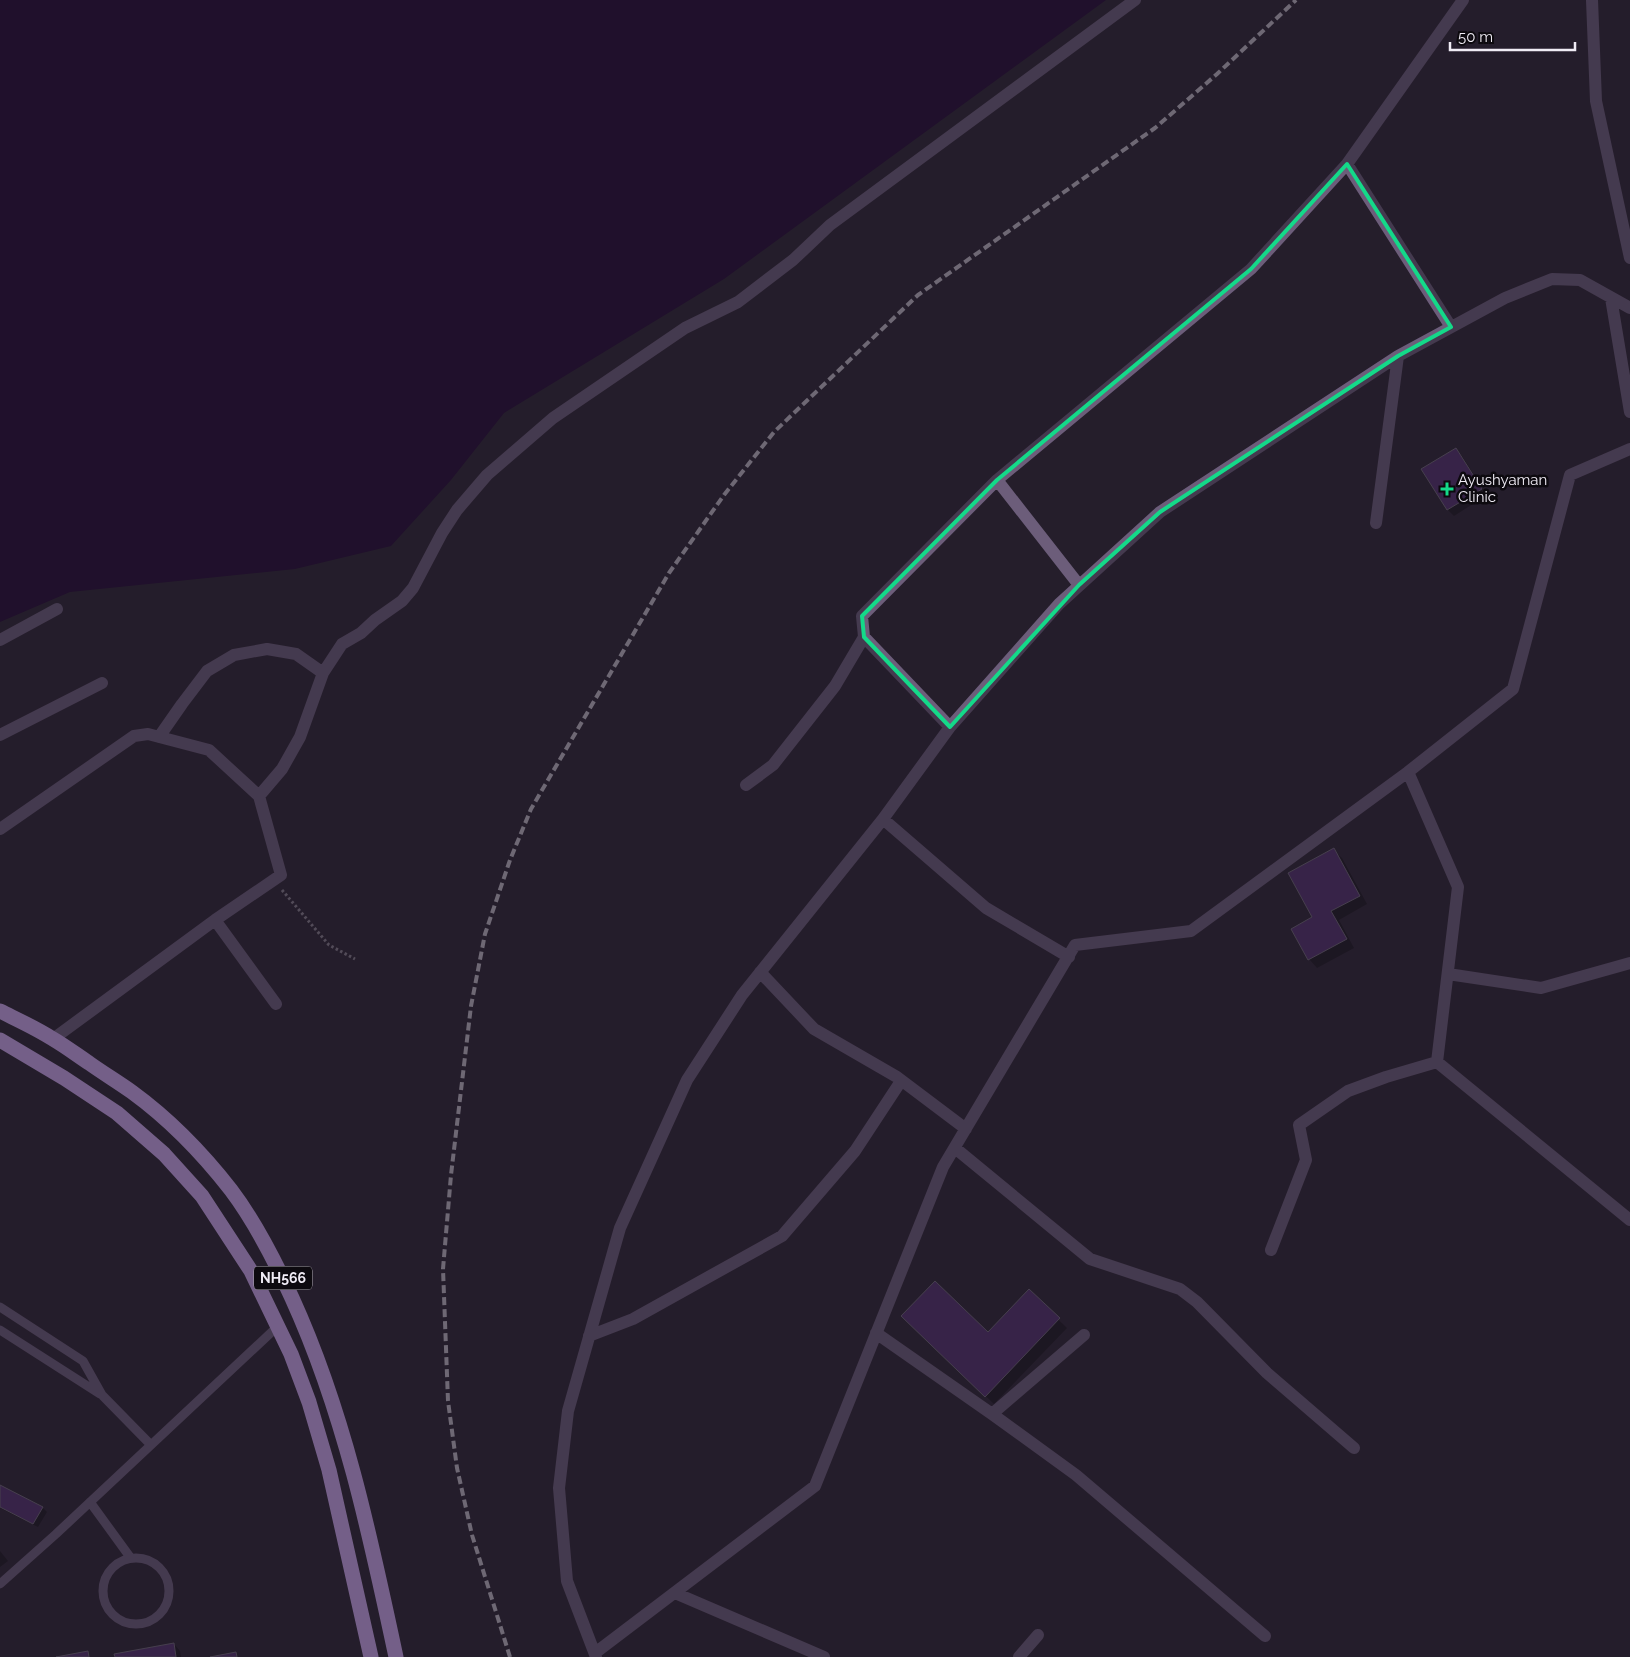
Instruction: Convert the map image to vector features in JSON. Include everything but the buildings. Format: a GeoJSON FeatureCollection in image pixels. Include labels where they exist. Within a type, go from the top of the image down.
{"type":"FeatureCollection","features":[{"type":"Feature","properties":{"kind":"highway","name":"NH566"},"geometry":{"type":"LineString","coordinates":[[0,1011],[53,1038],[134,1093],[172,1126],[204,1159],[231,1191],[255,1226],[283,1278],[301,1317],[329,1387],[372,1546],[396,1657]]}},
{"type":"Feature","properties":{"kind":"highway","name":"NH566"},"geometry":{"type":"LineString","coordinates":[[0,1040],[64,1078],[117,1113],[164,1154],[202,1196],[251,1271],[291,1354],[309,1402],[329,1470],[371,1657]]}},
{"type":"Feature","properties":{"kind":"street"},"geometry":{"type":"LineString","coordinates":[[259,796],[282,769],[300,737],[323,673],[342,644],[361,633],[375,620],[402,601],[413,588],[457,510],[487,475],[553,418],[685,328],[738,302],[793,260],[830,226],[1135,0]]}},
{"type":"Feature","properties":{"kind":"street"},"geometry":{"type":"LineString","coordinates":[[746,785],[773,765],[835,686],[864,637],[862,616],[997,480],[1251,269],[1347,164],[1463,0]]}},
{"type":"Feature","properties":{"kind":"street"},"geometry":{"type":"LineString","coordinates":[[1592,0],[1596,101],[1630,258]]}},
{"type":"Feature","properties":{"kind":"street"},"geometry":{"type":"LineString","coordinates":[[1347,164],[1451,327]]}},
{"type":"Feature","properties":{"kind":"street"},"geometry":{"type":"LineString","coordinates":[[1630,308],[1580,280],[1552,279],[1505,298],[1398,356],[1160,512],[1059,604],[950,727],[883,819],[742,995],[687,1080],[620,1228],[568,1411],[559,1488],[567,1581],[596,1655],[815,1486],[943,1167],[1075,945],[1191,931],[1408,772],[1513,690],[1570,475],[1630,449]]}},
{"type":"Feature","properties":{"kind":"street"},"geometry":{"type":"LineString","coordinates":[[1611,298],[1630,412]]}},
{"type":"Feature","properties":{"kind":"street"},"geometry":{"type":"LineString","coordinates":[[1376,523],[1398,356]]}},
{"type":"Feature","properties":{"kind":"street"},"geometry":{"type":"LineString","coordinates":[[997,480],[1079,585]]}},
{"type":"Feature","properties":{"kind":"street"},"geometry":{"type":"LineString","coordinates":[[0,640],[57,609]]}},
{"type":"Feature","properties":{"kind":"street"},"geometry":{"type":"LineString","coordinates":[[864,637],[950,727]]}},
{"type":"Feature","properties":{"kind":"street"},"geometry":{"type":"LineString","coordinates":[[159,736],[207,671],[234,655],[267,649],[296,654],[323,673]]}},
{"type":"Feature","properties":{"kind":"street"},"geometry":{"type":"LineString","coordinates":[[0,735],[102,683]]}},
{"type":"Feature","properties":{"kind":"street"},"geometry":{"type":"LineString","coordinates":[[0,829],[134,736],[148,734],[209,750],[259,796],[281,875],[215,920],[53,1038]]}},
{"type":"Feature","properties":{"kind":"street"},"geometry":{"type":"LineString","coordinates":[[1408,772],[1458,887],[1437,1062]]}},
{"type":"Feature","properties":{"kind":"street"},"geometry":{"type":"LineString","coordinates":[[883,819],[986,908],[1069,957]]}},
{"type":"Feature","properties":{"kind":"street"},"geometry":{"type":"LineString","coordinates":[[215,920],[276,1004]]}},
{"type":"Feature","properties":{"kind":"street"},"geometry":{"type":"LineString","coordinates":[[1448,974],[1541,988],[1630,963]]}},
{"type":"Feature","properties":{"kind":"street"},"geometry":{"type":"LineString","coordinates":[[760,972],[814,1028],[901,1081],[966,1129]]}},
{"type":"Feature","properties":{"kind":"street"},"geometry":{"type":"LineString","coordinates":[[1437,1062],[1630,1220]]}},
{"type":"Feature","properties":{"kind":"street"},"geometry":{"type":"LineString","coordinates":[[1271,1250],[1306,1160],[1299,1125],[1348,1091],[1386,1077],[1437,1062]]}},
{"type":"Feature","properties":{"kind":"street"},"geometry":{"type":"LineString","coordinates":[[590,1336],[633,1319],[782,1236],[855,1151],[901,1081]]}},
{"type":"Feature","properties":{"kind":"street"},"geometry":{"type":"LineString","coordinates":[[954,1148],[1090,1260],[1180,1289],[1198,1302],[1267,1373],[1354,1448]]}},
{"type":"Feature","properties":{"kind":"street"},"geometry":{"type":"LineString","coordinates":[[876,1333],[1076,1475],[1265,1636]]}},
{"type":"Feature","properties":{"kind":"street"},"geometry":{"type":"LineString","coordinates":[[992,1414],[1084,1335]]}},
{"type":"Feature","properties":{"kind":"street"},"geometry":{"type":"LineString","coordinates":[[675,1593],[824,1657]]}},
{"type":"Feature","properties":{"kind":"street"},"geometry":{"type":"LineString","coordinates":[[1019,1657],[1038,1635]]}},
{"type":"Feature","properties":{"kind":"lane"},"geometry":{"type":"LineString","coordinates":[[0,1307],[83,1361],[102,1395]]}},
{"type":"Feature","properties":{"kind":"lane"},"geometry":{"type":"LineString","coordinates":[[0,1584],[277,1327]]}},
{"type":"Feature","properties":{"kind":"lane"},"geometry":{"type":"LineString","coordinates":[[0,1330],[102,1395],[151,1445]]}},
{"type":"Feature","properties":{"kind":"lane"},"geometry":{"type":"LineString","coordinates":[[90,1502],[130,1557],[152,1561],[162,1569],[170,1591],[168,1602],[163,1613],[144,1625],[122,1623],[106,1609],[102,1598],[104,1577],[110,1568],[130,1557]]}},
{"type":"Feature","properties":{"kind":"path"},"geometry":{"type":"LineString","coordinates":[[281,875],[281,889],[329,944],[355,959]]}},
{"type":"Feature","properties":{"kind":"highlighted area"},"geometry":{"type":"Polygon","coordinates":[[[1347,164],[1451,327],[1398,356],[1160,512],[1079,585],[950,727],[864,637],[862,616],[997,480],[1251,269],[1347,164]]]}},
{"type":"Feature","properties":{"kind":"shaded area"},"geometry":{"type":"Polygon","coordinates":[[[0,0],[1106,0],[724,279],[504,413],[451,480],[391,546],[295,569],[70,592],[0,622],[0,0]]]}},
{"type":"Feature","properties":{"kind":"railway"},"geometry":{"type":"LineString","coordinates":[[510,1657],[472,1535],[457,1468],[448,1401],[443,1269],[451,1175],[471,1006],[485,934],[510,860],[531,809],[669,573],[724,495],[774,432],[918,295],[1155,128],[1217,74],[1296,0]]}},
{"type":"Feature","properties":{"kind":"place","name":"Ayushyaman Clinic"},"geometry":{"type":"Point","coordinates":[1447,489]}}]}
